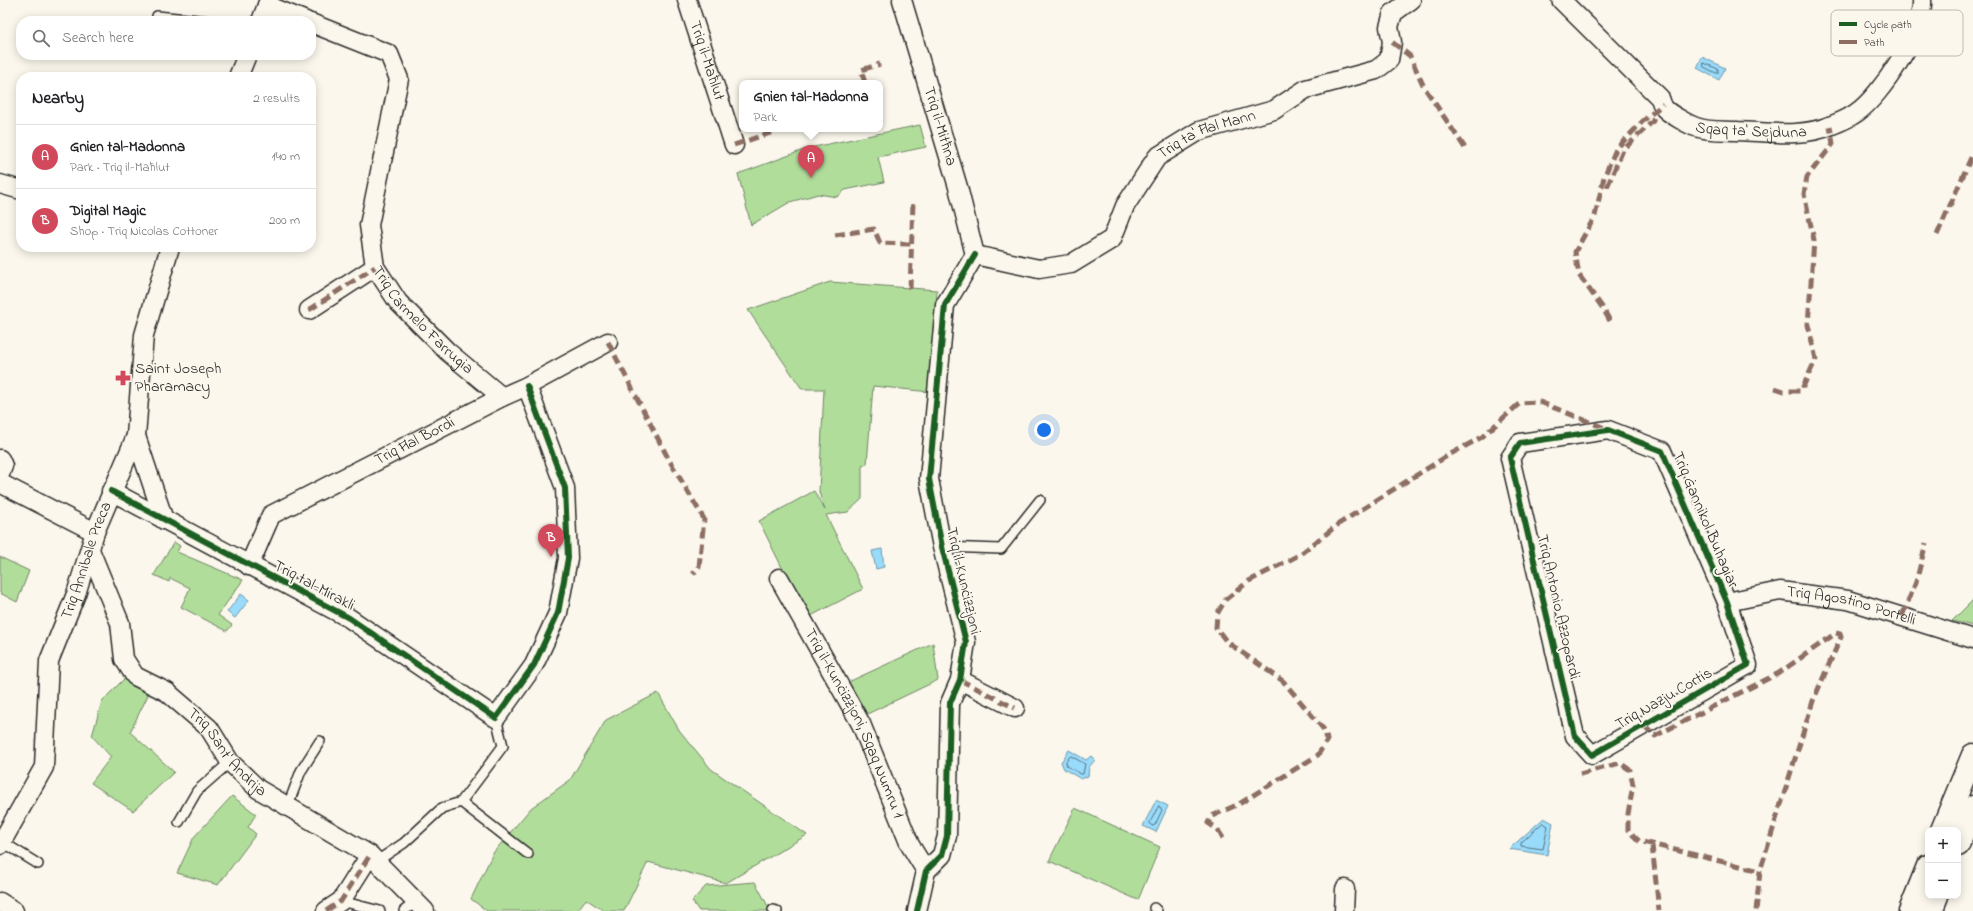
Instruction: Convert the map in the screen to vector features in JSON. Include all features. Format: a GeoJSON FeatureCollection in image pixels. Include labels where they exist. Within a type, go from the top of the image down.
{"type":"FeatureCollection","features":[{"type":"Feature","properties":{"kind":"highway"},"geometry":{"type":"LineString","coordinates":[[1943,827],[1973,755]]}},
{"type":"Feature","properties":{"kind":"highway"},"geometry":{"type":"LineString","coordinates":[[1961,837],[1973,807]]}},
{"type":"Feature","properties":{"kind":"highway"},"geometry":{"type":"LineString","coordinates":[[1910,911],[1925,874]]}},
{"type":"Feature","properties":{"kind":"highway"},"geometry":{"type":"LineString","coordinates":[[1931,911],[1936,899]]}},
{"type":"Feature","properties":{"kind":"street","name":"Triq il-Maħlut"},"geometry":{"type":"LineString","coordinates":[[687,0],[734,145]]}},
{"type":"Feature","properties":{"kind":"street","name":"Triq il-Mitħna"},"geometry":{"type":"LineString","coordinates":[[902,0],[958,187],[975,255]]}},
{"type":"Feature","properties":{"kind":"street","name":"Triq ta' Ħal Mann"},"geometry":{"type":"LineString","coordinates":[[975,255],[1039,269],[1071,264],[1112,238],[1125,206],[1157,157],[1199,131],[1274,110],[1306,89],[1376,70],[1389,60],[1392,42],[1389,27],[1393,13],[1411,0]]}},
{"type":"Feature","properties":{"kind":"street","name":"Sqaq ta' Sejduna"},"geometry":{"type":"LineString","coordinates":[[1561,0],[1660,98],[1664,109],[1695,127],[1707,130],[1777,134],[1804,132],[1830,126],[1857,113],[1879,91],[1903,56]]}},
{"type":"Feature","properties":{"kind":"street","name":"Sqaq ta' Sejduna"},"geometry":{"type":"LineString","coordinates":[[1920,10],[1922,0]]}},
{"type":"Feature","properties":{"kind":"street"},"geometry":{"type":"LineString","coordinates":[[265,9],[289,16]]}},
{"type":"Feature","properties":{"kind":"street","name":"Triq Carmelo Farrugia"},"geometry":{"type":"LineString","coordinates":[[316,25],[389,54],[399,79],[369,225],[375,267],[404,307],[448,352],[502,397]]}},
{"type":"Feature","properties":{"kind":"street"},"geometry":{"type":"LineString","coordinates":[[240,72],[245,60]]}},
{"type":"Feature","properties":{"kind":"street"},"geometry":{"type":"LineString","coordinates":[[0,184],[16,189]]}},
{"type":"Feature","properties":{"kind":"street","name":"Triq Annibale Preca"},"geometry":{"type":"LineString","coordinates":[[1,843],[44,768],[50,661],[76,594],[95,532],[111,491],[136,436],[144,335],[169,252]]}},
{"type":"Feature","properties":{"kind":"street","name":"Triq il-Kunċizzjoni"},"geometry":{"type":"LineString","coordinates":[[926,870],[942,855],[947,836],[950,703],[960,680],[966,642],[942,547],[929,479],[945,305],[975,255]]}},
{"type":"Feature","properties":{"kind":"street"},"geometry":{"type":"LineString","coordinates":[[309,310],[375,267]]}},
{"type":"Feature","properties":{"kind":"street","name":"Triq Ħal Bordi"},"geometry":{"type":"LineString","coordinates":[[249,566],[271,515],[502,397],[527,386],[608,342]]}},
{"type":"Feature","properties":{"kind":"street"},"geometry":{"type":"LineString","coordinates":[[496,718],[534,665],[558,613],[568,558],[565,488],[527,386]]}},
{"type":"Feature","properties":{"kind":"street","name":"Triq Ġannikol Buhagiar"},"geometry":{"type":"LineString","coordinates":[[1510,458],[1520,443],[1608,430],[1662,451],[1726,602],[1748,665]]}},
{"type":"Feature","properties":{"kind":"street"},"geometry":{"type":"LineString","coordinates":[[136,436],[164,520]]}},
{"type":"Feature","properties":{"kind":"street","name":"Triq Antonio Azzopardi"},"geometry":{"type":"LineString","coordinates":[[1510,458],[1575,736],[1592,755]]}},
{"type":"Feature","properties":{"kind":"street"},"geometry":{"type":"LineString","coordinates":[[0,459],[3,466],[0,474]]}},
{"type":"Feature","properties":{"kind":"street"},"geometry":{"type":"LineString","coordinates":[[0,483],[95,532]]}},
{"type":"Feature","properties":{"kind":"street","name":"Triq tal-Mirakli"},"geometry":{"type":"LineString","coordinates":[[111,491],[249,566],[350,618],[496,718]]}},
{"type":"Feature","properties":{"kind":"street","name":"Triq Sant' Andrija"},"geometry":{"type":"LineString","coordinates":[[90,550],[120,623],[124,659],[135,676],[167,692],[209,728],[230,762],[258,789],[373,858],[415,908]]}},
{"type":"Feature","properties":{"kind":"street","name":"Triq il-Kunċizzjoni, Sqaq Numru 1"},"geometry":{"type":"LineString","coordinates":[[779,578],[861,724],[910,845],[926,870]]}},
{"type":"Feature","properties":{"kind":"street","name":"Triq Agostino Portelli"},"geometry":{"type":"LineString","coordinates":[[1726,602],[1780,591],[1848,600],[1973,639]]}},
{"type":"Feature","properties":{"kind":"street","name":"Triq Nazju Cortis"},"geometry":{"type":"LineString","coordinates":[[1592,755],[1748,665]]}},
{"type":"Feature","properties":{"kind":"street"},"geometry":{"type":"LineString","coordinates":[[960,680],[1014,708]]}},
{"type":"Feature","properties":{"kind":"street"},"geometry":{"type":"LineString","coordinates":[[326,911],[341,901],[373,858]]}},
{"type":"Feature","properties":{"kind":"street"},"geometry":{"type":"LineString","coordinates":[[917,911],[926,870]]}},
{"type":"Feature","properties":{"kind":"street"},"geometry":{"type":"LineString","coordinates":[[1344,911],[1345,889]]}},
{"type":"Feature","properties":{"kind":"street"},"geometry":{"type":"LineString","coordinates":[[0,902],[14,911]]}},
{"type":"Feature","properties":{"kind":"lane"},"geometry":{"type":"LineString","coordinates":[[942,547],[1001,549],[1040,500]]}},
{"type":"Feature","properties":{"kind":"lane"},"geometry":{"type":"LineString","coordinates":[[373,858],[404,843],[442,808],[461,802],[503,746],[496,718]]}},
{"type":"Feature","properties":{"kind":"lane"},"geometry":{"type":"LineString","coordinates":[[288,808],[302,771],[320,741]]}},
{"type":"Feature","properties":{"kind":"lane"},"geometry":{"type":"LineString","coordinates":[[179,822],[197,791],[230,762]]}},
{"type":"Feature","properties":{"kind":"lane"},"geometry":{"type":"LineString","coordinates":[[461,802],[528,854]]}},
{"type":"Feature","properties":{"kind":"lane"},"geometry":{"type":"LineString","coordinates":[[1,843],[38,864]]}},
{"type":"Feature","properties":{"kind":"lane"},"geometry":{"type":"LineString","coordinates":[[341,901],[380,911]]}},
{"type":"Feature","properties":{"kind":"green space"},"geometry":{"type":"Polygon","coordinates":[[[920,125],[926,147],[878,157],[884,182],[845,190],[837,197],[818,194],[790,202],[751,225],[738,174],[809,148],[920,125]]]}},
{"type":"Feature","properties":{"kind":"green space"},"geometry":{"type":"Polygon","coordinates":[[[830,282],[937,290],[930,392],[873,386],[867,464],[862,466],[862,499],[848,512],[826,515],[863,589],[807,618],[759,521],[814,491],[825,510],[819,492],[824,389],[802,389],[748,310],[830,282]]]}},
{"type":"Feature","properties":{"kind":"green space"},"geometry":{"type":"Polygon","coordinates":[[[174,542],[180,546],[177,552],[243,580],[218,615],[232,625],[227,631],[181,607],[190,588],[170,578],[169,582],[154,575],[174,542]]]}},
{"type":"Feature","properties":{"kind":"green space"},"geometry":{"type":"Polygon","coordinates":[[[0,557],[29,571],[17,602],[0,593],[0,557]]]}},
{"type":"Feature","properties":{"kind":"green space"},"geometry":{"type":"Polygon","coordinates":[[[1973,600],[1973,626],[1952,621],[1973,600]]]}},
{"type":"Feature","properties":{"kind":"green space"},"geometry":{"type":"Polygon","coordinates":[[[933,643],[938,680],[863,716],[844,684],[933,643]]]}},
{"type":"Feature","properties":{"kind":"green space"},"geometry":{"type":"Polygon","coordinates":[[[126,677],[148,695],[130,732],[174,772],[133,811],[91,783],[111,757],[92,736],[102,701],[126,677]]]}},
{"type":"Feature","properties":{"kind":"green space"},"geometry":{"type":"Polygon","coordinates":[[[658,693],[679,730],[711,769],[807,835],[726,883],[648,862],[624,911],[604,911],[586,899],[577,911],[487,911],[471,899],[493,853],[531,808],[570,780],[606,720],[658,693]]]}},
{"type":"Feature","properties":{"kind":"green space"},"geometry":{"type":"Polygon","coordinates":[[[232,796],[256,814],[248,827],[256,834],[218,885],[177,873],[194,837],[232,796]]]}},
{"type":"Feature","properties":{"kind":"green space"},"geometry":{"type":"Polygon","coordinates":[[[1075,808],[1160,847],[1138,900],[1049,861],[1075,808]]]}},
{"type":"Feature","properties":{"kind":"green space"},"geometry":{"type":"Polygon","coordinates":[[[755,882],[769,908],[767,911],[699,911],[692,901],[706,886],[755,882]]]}},
{"type":"Feature","properties":{"kind":"water"},"geometry":{"type":"Polygon","coordinates":[[[1702,57],[1725,68],[1719,80],[1697,68],[1702,57]]]}},
{"type":"Feature","properties":{"kind":"water"},"geometry":{"type":"Polygon","coordinates":[[[882,549],[884,567],[876,569],[872,551],[882,549]]]}},
{"type":"Feature","properties":{"kind":"water"},"geometry":{"type":"Polygon","coordinates":[[[241,594],[249,600],[235,618],[227,612],[241,594]]]}},
{"type":"Feature","properties":{"kind":"water"},"geometry":{"type":"Polygon","coordinates":[[[1069,750],[1086,760],[1091,756],[1095,760],[1089,767],[1088,776],[1081,779],[1064,769],[1061,762],[1069,750]]]}},
{"type":"Feature","properties":{"kind":"water"},"geometry":{"type":"Polygon","coordinates":[[[1156,800],[1168,806],[1156,832],[1143,826],[1156,800]]]}},
{"type":"Feature","properties":{"kind":"water"},"geometry":{"type":"Polygon","coordinates":[[[1544,818],[1553,823],[1547,855],[1509,849],[1544,818]]]}},
{"type":"Feature","properties":{"kind":"marked path"},"geometry":{"type":"LineString","coordinates":[[1392,42],[1410,56],[1424,87],[1467,151]]}},
{"type":"Feature","properties":{"kind":"marked path"},"geometry":{"type":"LineString","coordinates":[[864,80],[861,70],[880,64]]}},
{"type":"Feature","properties":{"kind":"marked path"},"geometry":{"type":"LineString","coordinates":[[1610,321],[1579,275],[1575,252],[1595,216],[1604,177],[1616,149],[1642,122],[1663,104]]}},
{"type":"Feature","properties":{"kind":"marked path"},"geometry":{"type":"LineString","coordinates":[[1607,187],[1623,150],[1653,121],[1654,112]]}},
{"type":"Feature","properties":{"kind":"marked path"},"geometry":{"type":"LineString","coordinates":[[1775,388],[1784,391],[1801,391],[1816,359],[1808,325],[1814,240],[1804,194],[1807,177],[1833,144],[1830,126]]}},
{"type":"Feature","properties":{"kind":"marked path"},"geometry":{"type":"LineString","coordinates":[[734,145],[773,132]]}},
{"type":"Feature","properties":{"kind":"marked path"},"geometry":{"type":"LineString","coordinates":[[1937,235],[1973,153]]}},
{"type":"Feature","properties":{"kind":"marked path"},"geometry":{"type":"LineString","coordinates":[[910,289],[913,202]]}},
{"type":"Feature","properties":{"kind":"marked path"},"geometry":{"type":"LineString","coordinates":[[835,235],[874,229],[880,243],[911,244]]}},
{"type":"Feature","properties":{"kind":"marked path"},"geometry":{"type":"LineString","coordinates":[[309,310],[375,267]]}},
{"type":"Feature","properties":{"kind":"marked path"},"geometry":{"type":"LineString","coordinates":[[608,342],[668,458],[704,519],[699,567],[693,574]]}},
{"type":"Feature","properties":{"kind":"marked path"},"geometry":{"type":"LineString","coordinates":[[1223,838],[1217,829],[1208,823],[1212,816],[1239,804],[1318,755],[1327,740],[1325,731],[1283,681],[1227,642],[1216,628],[1217,614],[1226,599],[1249,581],[1299,555],[1340,523],[1447,456],[1482,437],[1520,403],[1540,402],[1607,429]]}},
{"type":"Feature","properties":{"kind":"marked path"},"geometry":{"type":"LineString","coordinates":[[1902,616],[1916,582],[1926,543]]}},
{"type":"Feature","properties":{"kind":"marked path"},"geometry":{"type":"LineString","coordinates":[[1643,725],[1655,736],[1779,673],[1836,633],[1840,634],[1841,637],[1813,701],[1760,871],[1756,911]]}},
{"type":"Feature","properties":{"kind":"marked path"},"geometry":{"type":"LineString","coordinates":[[960,680],[1015,708]]}},
{"type":"Feature","properties":{"kind":"marked path"},"geometry":{"type":"LineString","coordinates":[[1580,774],[1620,763],[1630,770],[1633,785],[1628,814],[1628,830],[1639,841],[1760,871]]}},
{"type":"Feature","properties":{"kind":"marked path"},"geometry":{"type":"LineString","coordinates":[[1652,845],[1659,911]]}},
{"type":"Feature","properties":{"kind":"marked path"},"geometry":{"type":"LineString","coordinates":[[326,911],[341,901],[370,855]]}},
{"type":"Feature","properties":{"kind":"cycle path"},"geometry":{"type":"LineString","coordinates":[[917,911],[926,871],[942,855],[947,836],[950,703],[960,680],[966,642],[942,547],[929,479],[945,305],[975,255]]}},
{"type":"Feature","properties":{"kind":"cycle path"},"geometry":{"type":"LineString","coordinates":[[111,491],[349,618],[496,718],[534,665],[558,613],[568,558],[565,488],[527,386]]}},
{"type":"Feature","properties":{"kind":"cycle path"},"geometry":{"type":"LineString","coordinates":[[1608,430],[1662,451],[1727,602],[1748,665],[1592,755],[1575,736],[1510,458],[1520,443],[1608,430]]}},
{"type":"Feature","properties":{"kind":"place","name":"Gnien tal-Madonna"},"geometry":{"type":"Point","coordinates":[811,178]}},
{"type":"Feature","properties":{"kind":"place","name":"Saint Joseph Pharamacy"},"geometry":{"type":"Point","coordinates":[123,378]}},
{"type":"Feature","properties":{"kind":"place","name":"Digital Magic"},"geometry":{"type":"Point","coordinates":[551,557]}}]}
